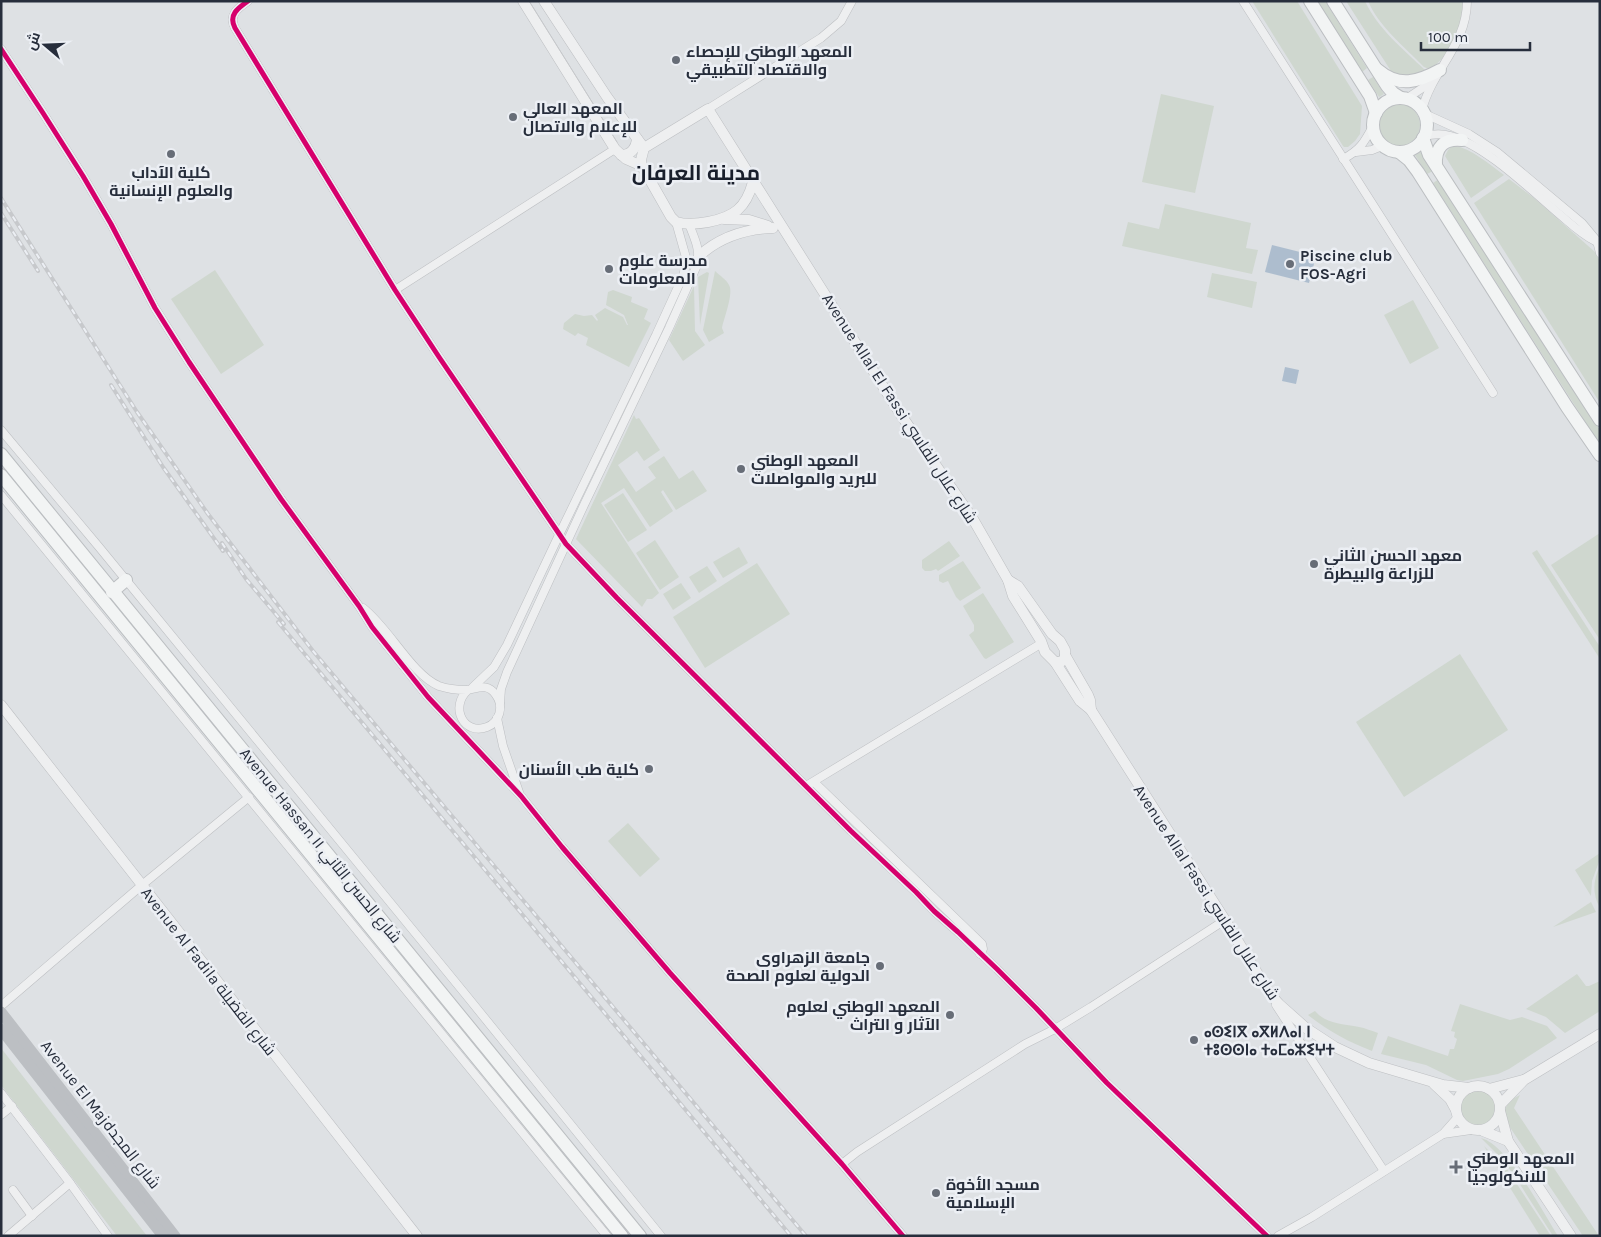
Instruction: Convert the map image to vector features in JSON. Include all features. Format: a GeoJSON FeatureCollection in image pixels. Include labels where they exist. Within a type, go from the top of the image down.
{"type":"FeatureCollection","features":[{"type":"Feature","properties":{"kind":"main road"},"geometry":{"type":"LineString","coordinates":[[1310,1],[1370,96],[1376,113]]}},
{"type":"Feature","properties":{"kind":"main road"},"geometry":{"type":"LineString","coordinates":[[1333,1],[1387,86],[1393,93],[1412,101],[1422,111],[1426,124],[1423,137],[1426,150],[1600,420]]}},
{"type":"Feature","properties":{"kind":"main road"},"geometry":{"type":"LineString","coordinates":[[1375,67],[1386,76],[1408,82],[1425,78],[1440,70]]}},
{"type":"Feature","properties":{"kind":"main road"},"geometry":{"type":"LineString","coordinates":[[1404,98],[1393,99],[1385,103],[1376,113],[1373,126],[1377,140],[1382,146],[1399,152],[1413,148],[1423,137]]}},
{"type":"Feature","properties":{"kind":"main road"},"geometry":{"type":"LineString","coordinates":[[1436,165],[1436,155],[1443,144],[1451,139],[1462,140]]}},
{"type":"Feature","properties":{"kind":"main road"},"geometry":{"type":"LineString","coordinates":[[1399,152],[1414,166],[1567,407],[1600,455]]}},
{"type":"Feature","properties":{"kind":"main road","name":"Avenue Hassan II شارع الحسن الثاني"},"geometry":{"type":"LineString","coordinates":[[1,454],[640,1236]]}},
{"type":"Feature","properties":{"kind":"main road","name":"Avenue Hassan II شارع الحسن الثاني"},"geometry":{"type":"LineString","coordinates":[[1,475],[298,847],[590,1206],[622,1236]]}},
{"type":"Feature","properties":{"kind":"main road"},"geometry":{"type":"LineString","coordinates":[[112,592],[126,580]]}},
{"type":"Feature","properties":{"kind":"main road","name":"Avenue El Majdشارع المجد"},"geometry":{"type":"LineString","coordinates":[[1,1012],[175,1236]]}},
{"type":"Feature","properties":{"kind":"main road","name":"Avenue El Majdشارع المجد"},"geometry":{"type":"LineString","coordinates":[[1,1029],[163,1236]]}},
{"type":"Feature","properties":{"kind":"street"},"geometry":{"type":"LineString","coordinates":[[248,1],[234,12],[233,24],[395,290],[566,544],[623,604],[851,831],[980,954],[1107,1084],[1267,1236]]}},
{"type":"Feature","properties":{"kind":"street"},"geometry":{"type":"LineString","coordinates":[[523,1],[618,152],[631,162],[642,166]]}},
{"type":"Feature","properties":{"kind":"street"},"geometry":{"type":"LineString","coordinates":[[544,1],[640,144],[642,166],[671,217],[676,222],[687,260],[683,276],[660,326],[502,654],[494,667],[460,700],[460,713],[467,724],[473,727],[487,727],[497,718],[500,711],[501,689],[507,672],[699,260],[714,244],[725,239],[754,229],[773,228]]}},
{"type":"Feature","properties":{"kind":"street"},"geometry":{"type":"LineString","coordinates":[[395,290],[618,152],[627,154],[640,144],[708,109],[821,38],[841,20],[852,1]]}},
{"type":"Feature","properties":{"kind":"street"},"geometry":{"type":"LineString","coordinates":[[1243,1],[1493,393]]}},
{"type":"Feature","properties":{"kind":"street"},"geometry":{"type":"LineString","coordinates":[[1467,1],[1462,32],[1432,82],[1422,111],[1469,134],[1498,152],[1582,223],[1598,241],[1600,253]]}},
{"type":"Feature","properties":{"kind":"street"},"geometry":{"type":"LineString","coordinates":[[1,50],[44,113],[83,176],[111,224],[155,308],[281,499],[359,606],[372,627],[428,697],[521,796],[562,848],[670,973],[842,1164],[904,1236]]}},
{"type":"Feature","properties":{"kind":"street"},"geometry":{"type":"LineString","coordinates":[[1404,98],[1432,82]]}},
{"type":"Feature","properties":{"kind":"street"},"geometry":{"type":"LineString","coordinates":[[676,222],[689,224],[724,219],[746,200],[753,182],[708,109]]}},
{"type":"Feature","properties":{"kind":"street"},"geometry":{"type":"LineString","coordinates":[[1343,159],[1356,152],[1373,126]]}},
{"type":"Feature","properties":{"kind":"street"},"geometry":{"type":"LineString","coordinates":[[1423,137],[1443,134],[1473,145],[1578,230],[1598,241]]}},
{"type":"Feature","properties":{"kind":"street"},"geometry":{"type":"LineString","coordinates":[[1356,152],[1366,152],[1382,146]]}},
{"type":"Feature","properties":{"kind":"street","name":"Avenue Allal El Fassi شارع علال الفاسي"},"geometry":{"type":"LineString","coordinates":[[753,182],[901,415],[973,520],[1008,580],[1013,596],[1042,642]]}},
{"type":"Feature","properties":{"kind":"street","name":"Avenue Allal El Fassi شارع علال الفاسي"},"geometry":{"type":"LineString","coordinates":[[724,219],[749,220],[773,228],[789,237]]}},
{"type":"Feature","properties":{"kind":"street"},"geometry":{"type":"LineString","coordinates":[[689,224],[698,248],[699,260]]}},
{"type":"Feature","properties":{"kind":"street"},"geometry":{"type":"LineString","coordinates":[[687,260],[699,260]]}},
{"type":"Feature","properties":{"kind":"street"},"geometry":{"type":"LineString","coordinates":[[619,410],[628,414]]}},
{"type":"Feature","properties":{"kind":"street"},"geometry":{"type":"LineString","coordinates":[[1,430],[466,995],[661,1236]]}},
{"type":"Feature","properties":{"kind":"street"},"geometry":{"type":"LineString","coordinates":[[590,471],[599,476]]}},
{"type":"Feature","properties":{"kind":"street"},"geometry":{"type":"LineString","coordinates":[[1,495],[249,797],[298,847]]}},
{"type":"Feature","properties":{"kind":"street","name":"Avenue Allal El Fassi شارع علال الفاسي"},"geometry":{"type":"LineString","coordinates":[[1008,580],[1018,586],[1052,634]]}},
{"type":"Feature","properties":{"kind":"street"},"geometry":{"type":"LineString","coordinates":[[359,606],[378,622],[420,673],[430,681],[438,686],[449,689],[471,689],[480,686],[487,688],[497,696],[500,703]]}},
{"type":"Feature","properties":{"kind":"street"},"geometry":{"type":"LineString","coordinates":[[806,786],[1042,642],[1044,636],[1052,634],[1063,645],[1065,655],[1088,695],[1091,710]]}},
{"type":"Feature","properties":{"kind":"street"},"geometry":{"type":"LineString","coordinates":[[1042,642],[1048,656],[1055,662],[1080,701],[1091,710]]}},
{"type":"Feature","properties":{"kind":"street"},"geometry":{"type":"LineString","coordinates":[[1055,662],[1061,662],[1065,655]]}},
{"type":"Feature","properties":{"kind":"street","name":"Avenue Al Fadila شارع الفضيلة"},"geometry":{"type":"LineString","coordinates":[[1,705],[417,1236]]}},
{"type":"Feature","properties":{"kind":"street","name":"Avenue Allal Fassi شارع علال الفاسي"},"geometry":{"type":"LineString","coordinates":[[1091,710],[1270,994],[1306,1028],[1335,1047],[1369,1063],[1431,1081]]}},
{"type":"Feature","properties":{"kind":"street"},"geometry":{"type":"LineString","coordinates":[[497,718],[503,746],[521,796]]}},
{"type":"Feature","properties":{"kind":"street"},"geometry":{"type":"LineString","coordinates":[[459,730],[467,724]]}},
{"type":"Feature","properties":{"kind":"street"},"geometry":{"type":"LineString","coordinates":[[814,782],[982,944],[983,948],[980,954]]}},
{"type":"Feature","properties":{"kind":"street"},"geometry":{"type":"LineString","coordinates":[[1,1006],[142,885],[249,797]]}},
{"type":"Feature","properties":{"kind":"street"},"geometry":{"type":"LineString","coordinates":[[842,1164],[857,1152],[1025,1044],[1092,1007],[1225,920]]}},
{"type":"Feature","properties":{"kind":"street"},"geometry":{"type":"LineString","coordinates":[[1270,994],[1384,1171]]}},
{"type":"Feature","properties":{"kind":"street"},"geometry":{"type":"LineString","coordinates":[[1489,1089],[1524,1080],[1600,1034]]}},
{"type":"Feature","properties":{"kind":"street"},"geometry":{"type":"LineString","coordinates":[[1484,1131],[1497,1120],[1500,1108],[1524,1080]]}},
{"type":"Feature","properties":{"kind":"street"},"geometry":{"type":"LineString","coordinates":[[1431,1081],[1443,1085],[1469,1088],[1482,1086],[1494,1093],[1500,1108],[1508,1141],[1571,1236]]}},
{"type":"Feature","properties":{"kind":"street"},"geometry":{"type":"LineString","coordinates":[[1431,1081],[1450,1099],[1463,1125],[1471,1130]]}},
{"type":"Feature","properties":{"kind":"street"},"geometry":{"type":"LineString","coordinates":[[1278,1236],[1312,1217],[1443,1134],[1457,1114],[1457,1101],[1462,1093],[1469,1088]]}},
{"type":"Feature","properties":{"kind":"street"},"geometry":{"type":"LineString","coordinates":[[1,1093],[108,1236]]}},
{"type":"Feature","properties":{"kind":"street"},"geometry":{"type":"LineString","coordinates":[[1,1115],[12,1106]]}},
{"type":"Feature","properties":{"kind":"street"},"geometry":{"type":"LineString","coordinates":[[1443,1134],[1471,1130],[1484,1131],[1508,1141]]}},
{"type":"Feature","properties":{"kind":"street"},"geometry":{"type":"LineString","coordinates":[[8,1236],[70,1183]]}},
{"type":"Feature","properties":{"kind":"street"},"geometry":{"type":"LineString","coordinates":[[13,1190],[32,1216]]}},
{"type":"Feature","properties":{"kind":"street"},"geometry":{"type":"LineString","coordinates":[[590,1206],[607,1236]]}},
{"type":"Feature","properties":{"kind":"shaded area"},"geometry":{"type":"Polygon","coordinates":[[[1252,1],[1297,1],[1362,106],[1360,134],[1348,147],[1343,146],[1252,1]]]}},
{"type":"Feature","properties":{"kind":"shaded area"},"geometry":{"type":"Polygon","coordinates":[[[1317,1],[1325,1],[1367,68],[1362,72],[1317,1]]]}},
{"type":"Feature","properties":{"kind":"shaded area"},"geometry":{"type":"Polygon","coordinates":[[[1346,1],[1365,1],[1384,30],[1425,70],[1404,76],[1391,71],[1346,1]]]}},
{"type":"Feature","properties":{"kind":"shaded area"},"geometry":{"type":"Polygon","coordinates":[[[1368,1],[1466,1],[1465,14],[1458,34],[1446,54],[1429,69],[1424,67],[1393,36],[1379,19],[1368,1]]]}},
{"type":"Feature","properties":{"kind":"shaded area"},"geometry":{"type":"Polygon","coordinates":[[[1373,77],[1384,94],[1379,97],[1368,80],[1373,77]]]}},
{"type":"Feature","properties":{"kind":"shaded area"},"geometry":{"type":"Polygon","coordinates":[[[1161,94],[1214,106],[1195,193],[1142,182],[1161,94]]]}},
{"type":"Feature","properties":{"kind":"shaded area"},"geometry":{"type":"Polygon","coordinates":[[[1399,104],[1414,110],[1420,125],[1414,140],[1399,146],[1384,140],[1378,125],[1384,110],[1399,104]]]}},
{"type":"Feature","properties":{"kind":"shaded area"},"geometry":{"type":"Polygon","coordinates":[[[1453,145],[1474,153],[1504,175],[1471,198],[1445,156],[1453,145]]]}},
{"type":"Feature","properties":{"kind":"shaded area"},"geometry":{"type":"Polygon","coordinates":[[[1421,152],[1433,171],[1427,174],[1415,155],[1421,152]]]}},
{"type":"Feature","properties":{"kind":"shaded area"},"geometry":{"type":"Polygon","coordinates":[[[1439,179],[1566,380],[1600,430],[1600,445],[1433,183],[1439,179]]]}},
{"type":"Feature","properties":{"kind":"shaded area"},"geometry":{"type":"Polygon","coordinates":[[[1509,179],[1534,198],[1595,252],[1600,261],[1600,403],[1474,203],[1509,179]]]}},
{"type":"Feature","properties":{"kind":"shaded area"},"geometry":{"type":"Polygon","coordinates":[[[1165,204],[1251,223],[1246,248],[1258,250],[1252,274],[1122,246],[1128,222],[1159,229],[1165,204]]]}},
{"type":"Feature","properties":{"kind":"shaded area"},"geometry":{"type":"Polygon","coordinates":[[[215,270],[264,345],[221,374],[171,299],[215,270]]]}},
{"type":"Feature","properties":{"kind":"shaded area"},"geometry":{"type":"Polygon","coordinates":[[[715,271],[728,283],[730,294],[722,328],[724,333],[709,342],[703,330],[715,271]]]}},
{"type":"Feature","properties":{"kind":"shaded area"},"geometry":{"type":"Polygon","coordinates":[[[707,272],[709,273],[700,325],[698,277],[707,272]]]}},
{"type":"Feature","properties":{"kind":"shaded area"},"geometry":{"type":"Polygon","coordinates":[[[1212,273],[1257,282],[1252,308],[1207,297],[1212,273]]]}},
{"type":"Feature","properties":{"kind":"shaded area"},"geometry":{"type":"Polygon","coordinates":[[[694,286],[695,331],[705,345],[683,361],[669,340],[694,286]]]}},
{"type":"Feature","properties":{"kind":"shaded area"},"geometry":{"type":"Polygon","coordinates":[[[613,290],[632,297],[631,302],[648,309],[644,319],[651,323],[629,367],[586,345],[588,338],[578,333],[575,336],[563,329],[564,323],[575,314],[592,315],[597,321],[595,315],[605,308],[623,317],[628,325],[624,315],[606,305],[608,292],[613,290]]]}},
{"type":"Feature","properties":{"kind":"shaded area"},"geometry":{"type":"Polygon","coordinates":[[[1413,300],[1439,348],[1410,364],[1384,315],[1413,300]]]}},
{"type":"Feature","properties":{"kind":"shaded area"},"geometry":{"type":"Polygon","coordinates":[[[634,415],[636,419],[639,418],[660,450],[644,461],[637,451],[618,465],[636,492],[656,478],[648,467],[664,456],[679,479],[693,470],[707,491],[676,510],[663,490],[661,492],[673,511],[650,527],[624,488],[601,503],[659,593],[652,599],[647,599],[642,607],[576,539],[634,415]]]}},
{"type":"Feature","properties":{"kind":"shaded area"},"geometry":{"type":"Polygon","coordinates":[[[623,493],[647,530],[628,542],[604,505],[623,493]]]}},
{"type":"Feature","properties":{"kind":"shaded area"},"geometry":{"type":"Polygon","coordinates":[[[1600,533],[1600,640],[1551,565],[1600,533]]]}},
{"type":"Feature","properties":{"kind":"shaded area"},"geometry":{"type":"Polygon","coordinates":[[[655,540],[679,577],[660,590],[636,553],[655,540]]]}},
{"type":"Feature","properties":{"kind":"shaded area"},"geometry":{"type":"Polygon","coordinates":[[[949,541],[960,556],[938,571],[936,569],[925,571],[922,568],[922,560],[949,541]]]}},
{"type":"Feature","properties":{"kind":"shaded area"},"geometry":{"type":"Polygon","coordinates":[[[739,547],[748,563],[723,578],[713,562],[739,547]]]}},
{"type":"Feature","properties":{"kind":"shaded area"},"geometry":{"type":"Polygon","coordinates":[[[1537,550],[1600,647],[1600,659],[1532,553],[1537,550]]]}},
{"type":"Feature","properties":{"kind":"shaded area"},"geometry":{"type":"Polygon","coordinates":[[[963,561],[981,588],[960,601],[948,581],[943,583],[939,581],[939,575],[963,561]]]}},
{"type":"Feature","properties":{"kind":"shaded area"},"geometry":{"type":"Polygon","coordinates":[[[757,563],[790,614],[705,668],[673,617],[757,563]]]}},
{"type":"Feature","properties":{"kind":"shaded area"},"geometry":{"type":"Polygon","coordinates":[[[707,566],[717,581],[699,593],[689,577],[707,566]]]}},
{"type":"Feature","properties":{"kind":"shaded area"},"geometry":{"type":"Polygon","coordinates":[[[681,583],[691,598],[673,610],[663,594],[681,583]]]}},
{"type":"Feature","properties":{"kind":"shaded area"},"geometry":{"type":"Polygon","coordinates":[[[983,593],[1014,642],[986,659],[969,635],[974,631],[974,625],[963,606],[983,593]]]}},
{"type":"Feature","properties":{"kind":"shaded area"},"geometry":{"type":"Polygon","coordinates":[[[1460,654],[1508,730],[1404,797],[1356,722],[1460,654]]]}},
{"type":"Feature","properties":{"kind":"shaded area"},"geometry":{"type":"Polygon","coordinates":[[[628,823],[660,859],[640,877],[608,841],[628,823]]]}},
{"type":"Feature","properties":{"kind":"shaded area"},"geometry":{"type":"Polygon","coordinates":[[[1600,853],[1600,859],[1592,881],[1591,896],[1575,870],[1600,853]]]}},
{"type":"Feature","properties":{"kind":"shaded area"},"geometry":{"type":"Polygon","coordinates":[[[1600,866],[1600,908],[1594,887],[1600,866]]]}},
{"type":"Feature","properties":{"kind":"shaded area"},"geometry":{"type":"Polygon","coordinates":[[[1591,902],[1596,912],[1553,927],[1591,902]]]}},
{"type":"Feature","properties":{"kind":"shaded area"},"geometry":{"type":"Polygon","coordinates":[[[1577,974],[1586,986],[1600,981],[1600,1011],[1565,1033],[1546,1017],[1526,1009],[1577,974]]]}},
{"type":"Feature","properties":{"kind":"shaded area"},"geometry":{"type":"Polygon","coordinates":[[[1460,1004],[1510,1020],[1522,1017],[1547,1026],[1557,1038],[1509,1069],[1498,1074],[1463,1081],[1426,1065],[1381,1054],[1388,1036],[1448,1056],[1450,1049],[1454,1049],[1457,1039],[1454,1037],[1455,1032],[1451,1031],[1460,1004]]]}},
{"type":"Feature","properties":{"kind":"shaded area"},"geometry":{"type":"Polygon","coordinates":[[[1315,1011],[1324,1019],[1361,1027],[1378,1033],[1372,1051],[1339,1036],[1308,1015],[1315,1011]]]}},
{"type":"Feature","properties":{"kind":"shaded area"},"geometry":{"type":"Polygon","coordinates":[[[1,1048],[147,1236],[117,1236],[1,1085],[1,1048]]]}},
{"type":"Feature","properties":{"kind":"shaded area"},"geometry":{"type":"Polygon","coordinates":[[[1478,1091],[1485,1092],[1490,1096],[1494,1101],[1494,1115],[1490,1120],[1485,1124],[1478,1125],[1471,1124],[1466,1120],[1462,1115],[1461,1108],[1462,1101],[1466,1096],[1471,1092],[1478,1091]]]}},
{"type":"Feature","properties":{"kind":"shaded area"},"geometry":{"type":"Polygon","coordinates":[[[1520,1095],[1514,1108],[1599,1236],[1583,1236],[1507,1123],[1505,1118],[1506,1106],[1520,1095]]]}},
{"type":"Feature","properties":{"kind":"shaded area"},"geometry":{"type":"Polygon","coordinates":[[[1481,1138],[1491,1143],[1513,1166],[1558,1236],[1553,1236],[1514,1175],[1501,1158],[1481,1138]]]}},
{"type":"Feature","properties":{"kind":"shaded area"},"geometry":{"type":"Polygon","coordinates":[[[1484,1146],[1507,1169],[1551,1236],[1540,1236],[1484,1146]]]}},
{"type":"Feature","properties":{"kind":"water","name":"Piscine club FOS-Agri"},"geometry":{"type":"Polygon","coordinates":[[[1272,245],[1316,256],[1309,283],[1265,272],[1272,245]]]}},
{"type":"Feature","properties":{"kind":"water"},"geometry":{"type":"Polygon","coordinates":[[[1285,367],[1299,370],[1296,384],[1282,381],[1285,367]]]}},
{"type":"Feature","properties":{"kind":"tram line"},"geometry":{"type":"LineString","coordinates":[[529,1],[617,142]]}},
{"type":"Feature","properties":{"kind":"railway"},"geometry":{"type":"LineString","coordinates":[[1,198],[137,412],[208,514],[313,651],[806,1236]]}},
{"type":"Feature","properties":{"kind":"railway"},"geometry":{"type":"LineString","coordinates":[[1,213],[38,271]]}},
{"type":"Feature","properties":{"kind":"railway"},"geometry":{"type":"LineString","coordinates":[[111,385],[163,467],[223,551]]}},
{"type":"Feature","properties":{"kind":"railway"},"geometry":{"type":"LineString","coordinates":[[222,543],[246,579],[284,624]]}},
{"type":"Feature","properties":{"kind":"railway"},"geometry":{"type":"LineString","coordinates":[[278,622],[791,1236]]}},
{"type":"Feature","properties":{"kind":"cycle path"},"geometry":{"type":"LineString","coordinates":[[248,1],[233,16],[235,28],[395,290],[566,544],[617,598],[851,831],[997,969],[1107,1083],[1267,1236]]}},
{"type":"Feature","properties":{"kind":"cycle path"},"geometry":{"type":"LineString","coordinates":[[1,49],[83,176],[111,224],[155,308],[189,362],[281,499],[359,606],[372,627],[428,697],[521,796],[670,973],[842,1164],[903,1236]]}},
{"type":"Feature","properties":{"kind":"place","name":"المعهد الوطني للإحصاء والاقتصاد التطبيقي"},"geometry":{"type":"Point","coordinates":[676,60]}},
{"type":"Feature","properties":{"kind":"place","name":"المعهد العالي للإعلام والاتصال"},"geometry":{"type":"Point","coordinates":[513,117]}},
{"type":"Feature","properties":{"kind":"place","name":"كلية الآداب والعلوم الإنسانية"},"geometry":{"type":"Point","coordinates":[171,154]}},
{"type":"Feature","properties":{"kind":"place","name":"Piscine club FOS-Agri"},"geometry":{"type":"Point","coordinates":[1290,264]}},
{"type":"Feature","properties":{"kind":"place","name":"مدرسة علوم المعلومات"},"geometry":{"type":"Point","coordinates":[609,269]}},
{"type":"Feature","properties":{"kind":"place","name":"المعهد الوطني للبريد والمواصلات"},"geometry":{"type":"Point","coordinates":[741,469]}},
{"type":"Feature","properties":{"kind":"place","name":"معهد الحسن الثاني للزراعة والبيطرة"},"geometry":{"type":"Point","coordinates":[1314,564]}},
{"type":"Feature","properties":{"kind":"place","name":"كلية طب الأسنان"},"geometry":{"type":"Point","coordinates":[649,769]}},
{"type":"Feature","properties":{"kind":"place","name":"جامعة الزهراوي الدولية لعلوم الصحة"},"geometry":{"type":"Point","coordinates":[880,966]}},
{"type":"Feature","properties":{"kind":"place","name":"المعهد الوطني لعلوم الآثار و التراث"},"geometry":{"type":"Point","coordinates":[950,1015]}},
{"type":"Feature","properties":{"kind":"place","name":"ⴰⵙⵉⵏⴳ ⴰⴳⵍⴷⴰⵏ ⵏ ⵜⵓⵙⵙⵏⴰ ⵜⴰⵎⴰⵣⵉⵖⵜ"},"geometry":{"type":"Point","coordinates":[1194,1040]}},
{"type":"Feature","properties":{"kind":"place","name":"المعهد الوطني للانكولوجيا"},"geometry":{"type":"Point","coordinates":[1456,1167]}},
{"type":"Feature","properties":{"kind":"place","name":"مسجد الأخوة الإسلامية"},"geometry":{"type":"Point","coordinates":[936,1193]}},
{"type":"Feature","properties":{"kind":"district","name":"مدينة العرفان"},"geometry":{"type":"Point","coordinates":[696,173]}}]}
